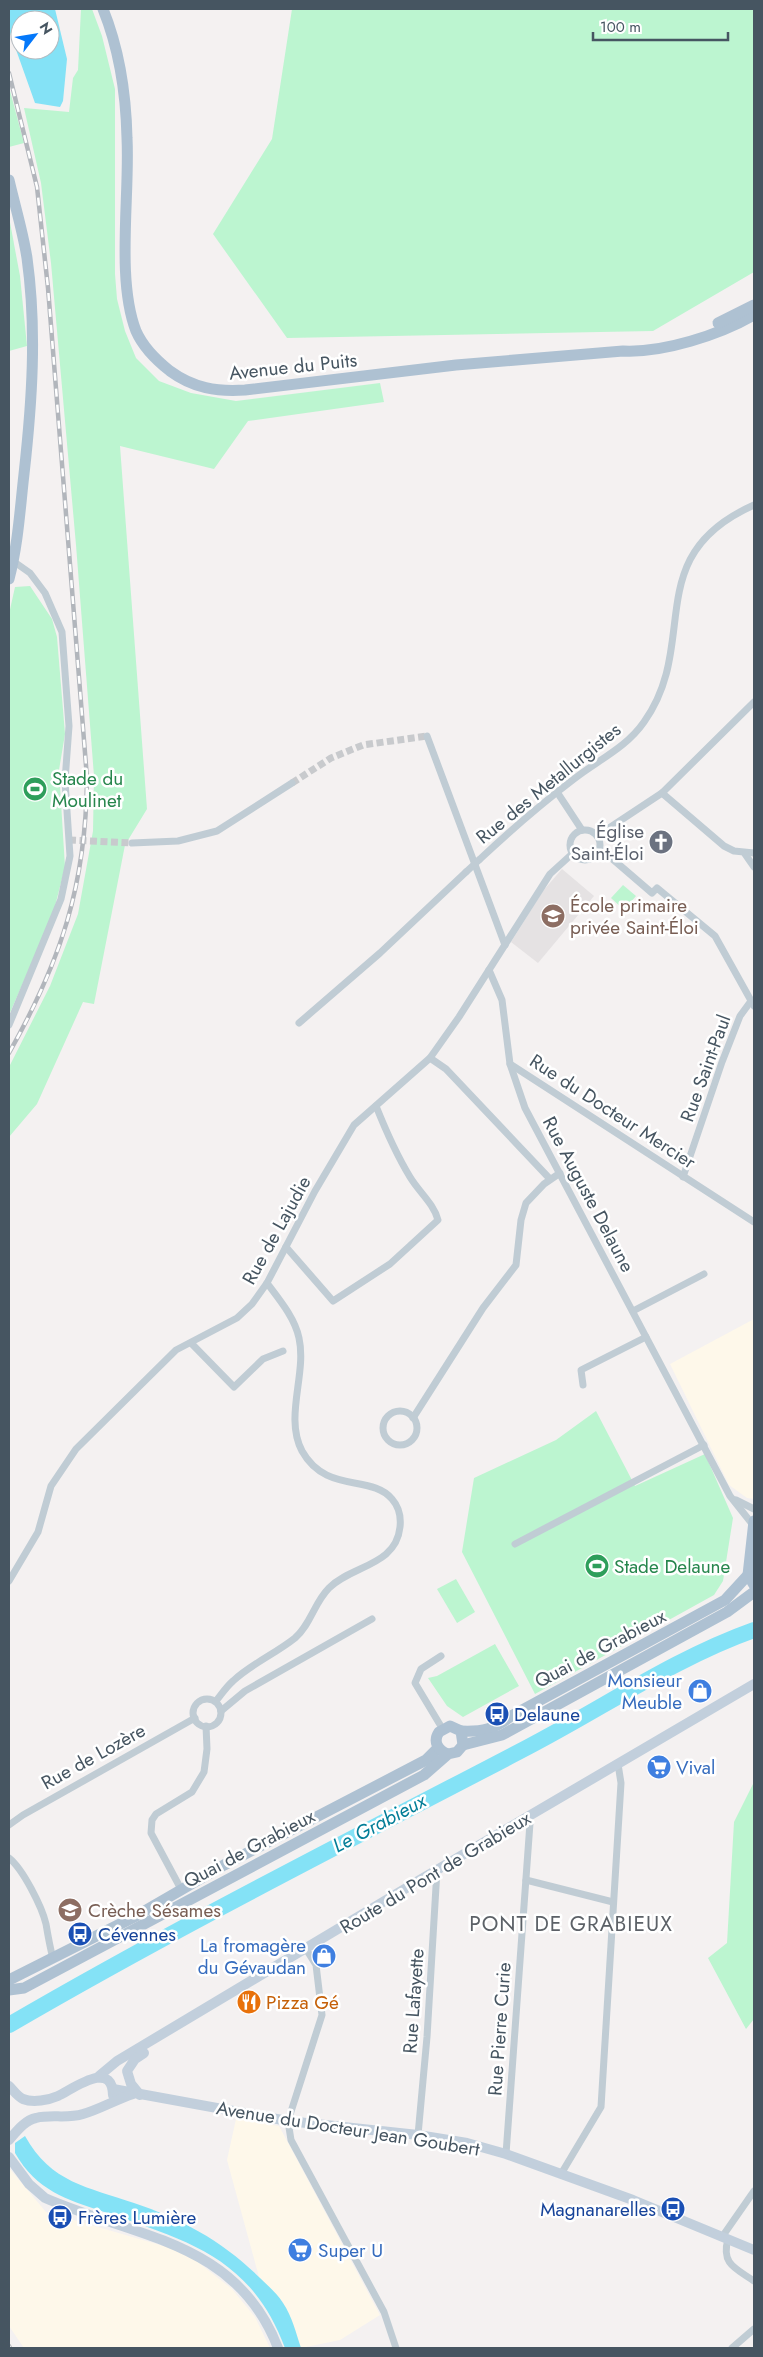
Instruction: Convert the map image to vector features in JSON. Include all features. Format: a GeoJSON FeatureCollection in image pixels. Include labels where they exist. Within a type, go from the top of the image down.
{"type":"FeatureCollection","features":[{"type":"Feature","properties":{"kind":"main road","name":"Avenue du Puits"},"geometry":{"type":"LineString","coordinates":[[103,9],[111,27],[124,82],[128,140],[126,270],[128,306],[136,332],[149,352],[184,381],[222,392],[456,365],[623,351],[642,352],[681,343],[754,315]]}},
{"type":"Feature","properties":{"kind":"main road"},"geometry":{"type":"LineString","coordinates":[[9,180],[26,257],[33,359],[30,423],[13,561],[9,579]]}},
{"type":"Feature","properties":{"kind":"main road","name":"Avenue du Puits"},"geometry":{"type":"LineString","coordinates":[[623,351],[706,328],[754,305]]}},
{"type":"Feature","properties":{"kind":"main road"},"geometry":{"type":"LineString","coordinates":[[751,1580],[754,1523]]}},
{"type":"Feature","properties":{"kind":"main road","name":"Quai de Grabieux"},"geometry":{"type":"LineString","coordinates":[[442,1728],[454,1727],[461,1731],[482,1732],[497,1726],[511,1716],[725,1600],[751,1580]]}},
{"type":"Feature","properties":{"kind":"main road","name":"Quai de Grabieux"},"geometry":{"type":"LineString","coordinates":[[9,1980],[182,1891],[224,1865],[443,1751],[457,1752],[463,1745],[502,1735],[727,1612],[754,1592]]}},
{"type":"Feature","properties":{"kind":"main road"},"geometry":{"type":"LineString","coordinates":[[442,1728],[436,1736],[443,1751]]}},
{"type":"Feature","properties":{"kind":"main road"},"geometry":{"type":"LineString","coordinates":[[461,1731],[463,1745]]}},
{"type":"Feature","properties":{"kind":"main road","name":"Quai de Grabieux"},"geometry":{"type":"LineString","coordinates":[[9,1990],[24,1988],[424,1775],[443,1751]]}},
{"type":"Feature","properties":{"kind":"street","name":"Rue des Metallurgistes"},"geometry":{"type":"LineString","coordinates":[[299,1023],[380,953],[479,860],[556,792],[626,743],[644,723],[660,695],[667,674],[675,606],[686,567],[697,548],[716,527],[731,516],[754,505]]}},
{"type":"Feature","properties":{"kind":"street"},"geometry":{"type":"LineString","coordinates":[[9,1025],[61,899],[70,856],[65,782],[70,726],[62,632],[45,592],[30,573],[13,561]]}},
{"type":"Feature","properties":{"kind":"street"},"geometry":{"type":"LineString","coordinates":[[598,836],[662,793],[754,702]]}},
{"type":"Feature","properties":{"kind":"street"},"geometry":{"type":"LineString","coordinates":[[426,736],[505,946]]}},
{"type":"Feature","properties":{"kind":"street"},"geometry":{"type":"LineString","coordinates":[[132,844],[178,841],[217,831],[292,783]]}},
{"type":"Feature","properties":{"kind":"street"},"geometry":{"type":"LineString","coordinates":[[556,792],[582,830]]}},
{"type":"Feature","properties":{"kind":"street"},"geometry":{"type":"LineString","coordinates":[[662,793],[724,846],[745,854],[754,853]]}},
{"type":"Feature","properties":{"kind":"street"},"geometry":{"type":"LineString","coordinates":[[582,830],[588,830],[598,836],[600,841],[599,852],[589,860],[580,860],[572,854],[570,848],[572,837],[582,830]]}},
{"type":"Feature","properties":{"kind":"street"},"geometry":{"type":"LineString","coordinates":[[599,852],[609,856],[652,893],[657,888],[715,936],[753,1004]]}},
{"type":"Feature","properties":{"kind":"street","name":"Rue de Lajudie"},"geometry":{"type":"LineString","coordinates":[[9,1581],[38,1532],[51,1486],[76,1449],[176,1350],[236,1318],[252,1304],[267,1283],[315,1191],[354,1125],[430,1058],[505,946],[550,874],[572,854]]}},
{"type":"Feature","properties":{"kind":"street"},"geometry":{"type":"LineString","coordinates":[[745,854],[754,867]]}},
{"type":"Feature","properties":{"kind":"street","name":"Rue du Docteur Mercier"},"geometry":{"type":"LineString","coordinates":[[489,970],[502,1000],[510,1064],[754,1222]]}},
{"type":"Feature","properties":{"kind":"street","name":"Rue Saint-Paul"},"geometry":{"type":"LineString","coordinates":[[683,1177],[740,1016],[753,1004]]}},
{"type":"Feature","properties":{"kind":"street","name":"Rue Auguste Delaune"},"geometry":{"type":"LineString","coordinates":[[430,1058],[446,1069],[550,1179]]}},
{"type":"Feature","properties":{"kind":"street","name":"Rue Auguste Delaune"},"geometry":{"type":"LineString","coordinates":[[510,1064],[525,1108],[646,1336],[733,1498],[754,1523]]}},
{"type":"Feature","properties":{"kind":"street"},"geometry":{"type":"LineString","coordinates":[[286,1247],[333,1301],[390,1264],[438,1220],[436,1212],[412,1180],[390,1142],[376,1106]]}},
{"type":"Feature","properties":{"kind":"street"},"geometry":{"type":"LineString","coordinates":[[414,1418],[404,1411],[392,1412],[388,1415],[382,1425],[382,1431],[388,1441],[398,1446],[409,1443],[416,1434],[417,1428],[414,1418],[484,1308],[516,1264],[521,1220],[526,1203],[550,1179],[560,1173]]}},
{"type":"Feature","properties":{"kind":"street"},"geometry":{"type":"LineString","coordinates":[[633,1311],[704,1274]]}},
{"type":"Feature","properties":{"kind":"street"},"geometry":{"type":"LineString","coordinates":[[216,1701],[232,1681],[300,1633],[312,1618],[317,1604],[328,1589],[338,1580],[389,1552],[398,1539],[401,1517],[392,1499],[380,1490],[342,1482],[317,1470],[302,1450],[295,1424],[300,1372],[299,1338],[289,1314],[267,1283]]}},
{"type":"Feature","properties":{"kind":"street"},"geometry":{"type":"LineString","coordinates":[[583,1385],[582,1370],[646,1336]]}},
{"type":"Feature","properties":{"kind":"street"},"geometry":{"type":"LineString","coordinates":[[191,1343],[234,1387],[264,1360],[283,1351]]}},
{"type":"Feature","properties":{"kind":"street"},"geometry":{"type":"LineString","coordinates":[[515,1544],[704,1445]]}},
{"type":"Feature","properties":{"kind":"street"},"geometry":{"type":"LineString","coordinates":[[733,1498],[754,1509]]}},
{"type":"Feature","properties":{"kind":"street"},"geometry":{"type":"LineString","coordinates":[[206,1726],[218,1722],[221,1711],[245,1691],[372,1619]]}},
{"type":"Feature","properties":{"kind":"street"},"geometry":{"type":"LineString","coordinates":[[441,1656],[422,1669],[415,1683],[442,1728]]}},
{"type":"Feature","properties":{"kind":"street","name":"Route du Pont de Grabieux"},"geometry":{"type":"LineString","coordinates":[[9,2086],[23,2099],[39,2101],[56,2097],[90,2078],[107,2082],[117,2061],[528,1816],[754,1684]]}},
{"type":"Feature","properties":{"kind":"street"},"geometry":{"type":"LineString","coordinates":[[206,1726],[195,1718],[194,1709],[200,1701],[208,1699],[216,1701],[221,1711]]}},
{"type":"Feature","properties":{"kind":"street","name":"Rue de Lozère"},"geometry":{"type":"LineString","coordinates":[[9,1825],[23,1815],[195,1718]]}},
{"type":"Feature","properties":{"kind":"street"},"geometry":{"type":"LineString","coordinates":[[182,1891],[151,1833],[152,1820],[156,1814],[192,1792],[204,1772],[207,1749],[206,1726]]}},
{"type":"Feature","properties":{"kind":"street"},"geometry":{"type":"LineString","coordinates":[[561,2174],[601,2106],[621,1783],[618,1764]]}},
{"type":"Feature","properties":{"kind":"street","name":"Rue Pierre Curie"},"geometry":{"type":"LineString","coordinates":[[506,2154],[530,1823],[528,1816]]}},
{"type":"Feature","properties":{"kind":"street"},"geometry":{"type":"LineString","coordinates":[[9,1858],[20,1872],[39,1904],[46,1923],[53,1959]]}},
{"type":"Feature","properties":{"kind":"street","name":"Rue Lafayette"},"geometry":{"type":"LineString","coordinates":[[418,2135],[437,1870]]}},
{"type":"Feature","properties":{"kind":"street"},"geometry":{"type":"LineString","coordinates":[[526,1880],[613,1902]]}},
{"type":"Feature","properties":{"kind":"street"},"geometry":{"type":"LineString","coordinates":[[306,1949],[316,1965],[322,2015],[288,2121],[291,2140],[384,2312],[396,2348]]}},
{"type":"Feature","properties":{"kind":"street"},"geometry":{"type":"LineString","coordinates":[[137,2094],[128,2077],[129,2065],[135,2059],[170,2037],[182,2023]]}},
{"type":"Feature","properties":{"kind":"street"},"geometry":{"type":"LineString","coordinates":[[107,2082],[114,2101]]}},
{"type":"Feature","properties":{"kind":"street","name":"Avenue du Docteur Jean Goubert"},"geometry":{"type":"LineString","coordinates":[[107,2082],[137,2094],[288,2121],[418,2135],[467,2143],[506,2154],[633,2200],[754,2250]]}},
{"type":"Feature","properties":{"kind":"street","name":"Avenue du Docteur Jean Goubert"},"geometry":{"type":"LineString","coordinates":[[9,2140],[25,2124],[36,2118],[79,2115],[100,2109],[114,2101],[137,2094]]}},
{"type":"Feature","properties":{"kind":"street"},"geometry":{"type":"LineString","coordinates":[[9,2157],[29,2184],[45,2198],[170,2242],[192,2252],[216,2267],[246,2292],[273,2334],[278,2348]]}},
{"type":"Feature","properties":{"kind":"street"},"geometry":{"type":"LineString","coordinates":[[754,2191],[725,2238],[724,2252],[726,2258],[754,2281]]}},
{"type":"Feature","properties":{"kind":"street"},"geometry":{"type":"LineString","coordinates":[[732,2348],[754,2329]]}},
{"type":"Feature","properties":{"kind":"shaded area","name":"École primaire privée Saint-Éloi"},"geometry":{"type":"Polygon","coordinates":[[[562,869],[594,896],[538,963],[511,942],[543,891],[562,869]]]}},
{"type":"Feature","properties":{"kind":"shaded area"},"geometry":{"type":"Polygon","coordinates":[[[754,1319],[754,1499],[747,1498],[729,1485],[670,1364],[754,1319]]]}},
{"type":"Feature","properties":{"kind":"shaded area"},"geometry":{"type":"Polygon","coordinates":[[[236,2119],[279,2126],[380,2315],[340,2340],[301,2348],[283,2302],[259,2277],[227,2160],[236,2119]]]}},
{"type":"Feature","properties":{"kind":"shaded area"},"geometry":{"type":"Polygon","coordinates":[[[9,2168],[46,2212],[167,2247],[194,2259],[232,2289],[255,2317],[270,2348],[24,2348],[9,2326],[9,2168]]]}},
{"type":"Feature","properties":{"kind":"green space"},"geometry":{"type":"Polygon","coordinates":[[[81,9],[92,9],[102,36],[115,89],[115,274],[117,299],[125,331],[136,358],[159,381],[191,393],[236,401],[380,383],[384,402],[248,421],[214,469],[120,446],[147,809],[125,845],[94,1004],[83,1002],[37,1104],[9,1137],[9,1067],[50,986],[78,914],[93,831],[94,776],[51,263],[41,183],[24,108],[69,112],[73,78],[78,70],[81,9]]]}},
{"type":"Feature","properties":{"kind":"green space"},"geometry":{"type":"Polygon","coordinates":[[[292,9],[754,9],[754,272],[653,331],[287,338],[213,234],[272,139],[292,9]]]}},
{"type":"Feature","properties":{"kind":"green space"},"geometry":{"type":"Polygon","coordinates":[[[9,87],[24,143],[9,147],[9,87]]]}},
{"type":"Feature","properties":{"kind":"green space"},"geometry":{"type":"Polygon","coordinates":[[[9,217],[20,276],[27,346],[9,351],[9,217]]]}},
{"type":"Feature","properties":{"kind":"green space","name":"Stade du Moulinet"},"geometry":{"type":"Polygon","coordinates":[[[30,586],[52,619],[57,637],[65,734],[59,770],[65,867],[53,914],[9,1015],[9,614],[15,587],[30,586]]]}},
{"type":"Feature","properties":{"kind":"green space"},"geometry":{"type":"Polygon","coordinates":[[[623,885],[636,896],[624,910],[611,898],[623,885]]]}},
{"type":"Feature","properties":{"kind":"green space","name":"Stade Delaune"},"geometry":{"type":"Polygon","coordinates":[[[596,1411],[635,1486],[705,1454],[733,1518],[723,1581],[714,1595],[535,1694],[462,1552],[474,1478],[556,1440],[596,1411]]]}},
{"type":"Feature","properties":{"kind":"green space"},"geometry":{"type":"Polygon","coordinates":[[[456,1579],[475,1612],[457,1623],[437,1589],[456,1579]]]}},
{"type":"Feature","properties":{"kind":"green space"},"geometry":{"type":"Polygon","coordinates":[[[495,1644],[519,1686],[463,1717],[447,1706],[428,1678],[437,1676],[495,1644]]]}},
{"type":"Feature","properties":{"kind":"green space"},"geometry":{"type":"Polygon","coordinates":[[[754,1782],[754,2019],[746,2029],[708,1958],[727,1943],[734,1822],[754,1782]]]}},
{"type":"Feature","properties":{"kind":"water"},"geometry":{"type":"Polygon","coordinates":[[[9,9],[55,9],[10,10],[10,33],[9,9]]]}},
{"type":"Feature","properties":{"kind":"water"},"geometry":{"type":"Polygon","coordinates":[[[60,30],[67,59],[63,101],[60,107],[35,103],[20,60],[60,60],[60,30]]]}},
{"type":"Feature","properties":{"kind":"water"},"geometry":{"type":"Polygon","coordinates":[[[25,2136],[35,2152],[59,2174],[86,2187],[169,2216],[202,2233],[232,2253],[281,2299],[291,2319],[301,2348],[285,2348],[271,2317],[254,2292],[235,2273],[213,2257],[163,2233],[65,2198],[43,2185],[24,2166],[15,2153],[15,2143],[25,2136]]]}},
{"type":"Feature","properties":{"kind":"waterway","name":"Le Grabieux"},"geometry":{"type":"LineString","coordinates":[[9,2025],[137,1953],[528,1747],[668,1669],[725,1641],[754,1630]]}},
{"type":"Feature","properties":{"kind":"tunnel"},"geometry":{"type":"LineString","coordinates":[[292,783],[331,758],[363,745],[427,736]]}},
{"type":"Feature","properties":{"kind":"tunnel"},"geometry":{"type":"LineString","coordinates":[[69,840],[132,843]]}},
{"type":"Feature","properties":{"kind":"railway"},"geometry":{"type":"LineString","coordinates":[[9,73],[37,187],[48,288],[87,778],[82,853],[76,888],[67,921],[43,986],[9,1053]]}},
{"type":"Feature","properties":{"kind":"place","name":"Stade du Moulinet"},"geometry":{"type":"Point","coordinates":[35,789]}},
{"type":"Feature","properties":{"kind":"place","name":"Église Saint-Éloi"},"geometry":{"type":"Point","coordinates":[661,842]}},
{"type":"Feature","properties":{"kind":"place","name":"École primaire privée Saint-Éloi"},"geometry":{"type":"Point","coordinates":[553,916]}},
{"type":"Feature","properties":{"kind":"place","name":"Stade Delaune"},"geometry":{"type":"Point","coordinates":[597,1566]}},
{"type":"Feature","properties":{"kind":"place","name":"Monsieur Meuble"},"geometry":{"type":"Point","coordinates":[700,1691]}},
{"type":"Feature","properties":{"kind":"place","name":"Delaune"},"geometry":{"type":"Point","coordinates":[497,1714]}},
{"type":"Feature","properties":{"kind":"place","name":"Vival"},"geometry":{"type":"Point","coordinates":[659,1767]}},
{"type":"Feature","properties":{"kind":"place","name":"Crèche Sésames"},"geometry":{"type":"Point","coordinates":[70,1910]}},
{"type":"Feature","properties":{"kind":"place","name":"Cévennes"},"geometry":{"type":"Point","coordinates":[80,1934]}},
{"type":"Feature","properties":{"kind":"place","name":"La fromagère du Gévaudan"},"geometry":{"type":"Point","coordinates":[324,1956]}},
{"type":"Feature","properties":{"kind":"place","name":"Pizza Gé"},"geometry":{"type":"Point","coordinates":[249,2002]}},
{"type":"Feature","properties":{"kind":"place","name":"Magnanarelles"},"geometry":{"type":"Point","coordinates":[673,2209]}},
{"type":"Feature","properties":{"kind":"place","name":"Frères Lumière"},"geometry":{"type":"Point","coordinates":[60,2217]}},
{"type":"Feature","properties":{"kind":"place","name":"Super U"},"geometry":{"type":"Point","coordinates":[300,2250]}},
{"type":"Feature","properties":{"kind":"district","name":"PONT DE GRABIEUX"},"geometry":{"type":"Point","coordinates":[571,1924]}}]}
